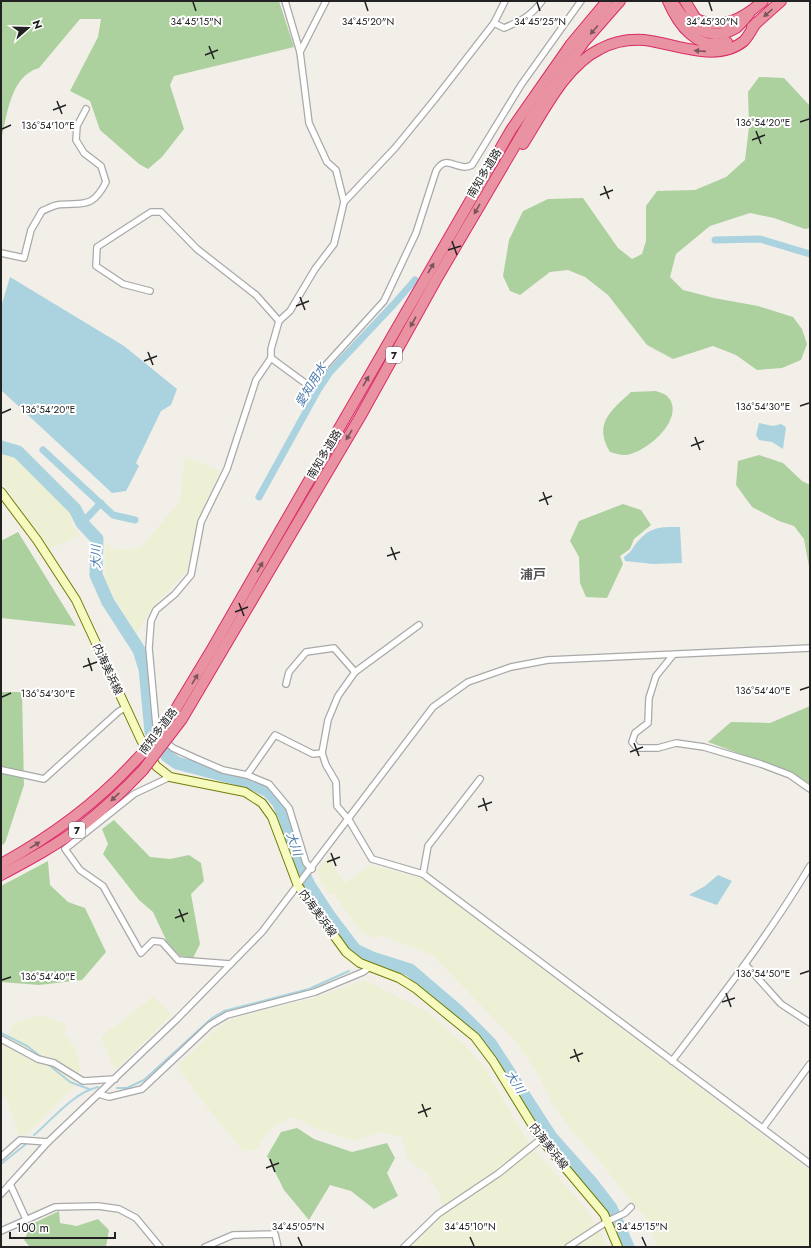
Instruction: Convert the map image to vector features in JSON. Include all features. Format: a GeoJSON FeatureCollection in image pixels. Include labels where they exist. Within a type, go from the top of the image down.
{"type":"FeatureCollection","features":[{"type":"Feature","properties":{"kind":"highway"},"geometry":{"type":"LineString","coordinates":[[592,18],[594,9],[600,1]]}},
{"type":"Feature","properties":{"kind":"highway","name":"南知多道路"},"geometry":{"type":"LineString","coordinates":[[1,864],[51,835],[98,799],[152,743],[174,712],[212,649],[511,130],[550,71],[607,1]]}},
{"type":"Feature","properties":{"kind":"highway","name":"南知多道路"},"geometry":{"type":"LineString","coordinates":[[1,875],[56,844],[82,827],[105,808],[143,770],[182,719],[360,417],[487,191],[533,115],[584,42],[620,1]]}},
{"type":"Feature","properties":{"kind":"highway"},"geometry":{"type":"LineString","coordinates":[[668,1],[679,24],[691,36],[700,41],[713,44],[721,44],[741,36],[781,1]]}},
{"type":"Feature","properties":{"kind":"highway"},"geometry":{"type":"LineString","coordinates":[[672,1],[676,8],[693,27],[702,32],[720,33],[737,27],[763,1]]}},
{"type":"Feature","properties":{"kind":"highway"},"geometry":{"type":"LineString","coordinates":[[685,1],[696,19],[703,23],[724,24],[749,14]]}},
{"type":"Feature","properties":{"kind":"highway"},"geometry":{"type":"LineString","coordinates":[[487,191],[496,186],[567,76],[582,60],[599,49],[615,43],[644,40],[692,51],[716,51],[729,48],[744,41],[756,23]]}},
{"type":"Feature","properties":{"kind":"main road","name":"内海美浜線"},"geometry":{"type":"LineString","coordinates":[[1,492],[37,540],[76,600],[126,707],[156,766],[170,777],[245,792],[262,803],[272,818],[300,884],[346,952],[354,960],[399,978],[415,988],[475,1037],[493,1060],[541,1139],[592,1199],[608,1221],[618,1247]]}},
{"type":"Feature","properties":{"kind":"street"},"geometry":{"type":"LineString","coordinates":[[285,1],[300,52],[309,123],[327,162],[336,170],[344,202],[334,244],[315,269],[290,311],[279,321],[271,349],[271,358],[256,380],[227,469],[201,522],[191,575],[175,594],[156,610],[151,621],[148,648],[156,725],[162,738],[173,748],[195,758],[223,770],[247,775],[269,784],[289,808],[306,863],[310,870]]}},
{"type":"Feature","properties":{"kind":"street"},"geometry":{"type":"LineString","coordinates":[[300,52],[326,1]]}},
{"type":"Feature","properties":{"kind":"street"},"geometry":{"type":"LineString","coordinates":[[344,202],[395,148],[494,22],[505,1]]}},
{"type":"Feature","properties":{"kind":"street"},"geometry":{"type":"LineString","coordinates":[[494,22],[504,28],[523,20],[533,13],[542,1]]}},
{"type":"Feature","properties":{"kind":"street"},"geometry":{"type":"LineString","coordinates":[[271,358],[305,383],[313,386],[324,367],[384,301],[416,234],[436,171],[440,165],[446,162],[464,168],[472,165],[521,86],[581,1]]}},
{"type":"Feature","properties":{"kind":"street"},"geometry":{"type":"LineString","coordinates":[[1,253],[24,258],[31,230],[42,210],[56,205],[84,205],[100,193],[106,182],[101,166],[84,153],[76,140],[77,126],[86,109]]}},
{"type":"Feature","properties":{"kind":"street"},"geometry":{"type":"LineString","coordinates":[[150,291],[123,284],[96,266],[97,247],[151,212],[161,212],[197,249],[256,295],[279,321]]}},
{"type":"Feature","properties":{"kind":"street"},"geometry":{"type":"LineString","coordinates":[[419,625],[354,672],[338,696],[328,720],[322,753],[326,765],[336,782],[337,806],[349,820],[372,859],[423,874],[810,1164]]}},
{"type":"Feature","properties":{"kind":"street"},"geometry":{"type":"LineString","coordinates":[[286,684],[289,672],[306,652],[334,648],[354,672]]}},
{"type":"Feature","properties":{"kind":"street"},"geometry":{"type":"LineString","coordinates":[[1,1194],[48,1142],[115,1079],[262,932],[349,820],[433,707],[468,682],[511,666],[534,662],[810,648]]}},
{"type":"Feature","properties":{"kind":"street"},"geometry":{"type":"LineString","coordinates":[[673,655],[656,676],[650,698],[648,723],[635,733],[632,742],[637,748],[658,748],[676,743],[704,747],[761,764],[790,776],[810,789]]}},
{"type":"Feature","properties":{"kind":"street"},"geometry":{"type":"LineString","coordinates":[[2,770],[44,779],[118,712],[126,707]]}},
{"type":"Feature","properties":{"kind":"street"},"geometry":{"type":"LineString","coordinates":[[247,775],[275,734],[313,754],[322,753]]}},
{"type":"Feature","properties":{"kind":"street"},"geometry":{"type":"LineString","coordinates":[[170,777],[134,794],[65,849],[80,870],[103,886],[141,953],[153,941],[162,942],[178,960],[230,964]]}},
{"type":"Feature","properties":{"kind":"street"},"geometry":{"type":"LineString","coordinates":[[423,874],[428,846],[480,780]]}},
{"type":"Feature","properties":{"kind":"street"},"geometry":{"type":"LineString","coordinates":[[672,1061],[746,965],[771,929],[810,866]]}},
{"type":"Feature","properties":{"kind":"street"},"geometry":{"type":"LineString","coordinates":[[746,965],[781,1004],[810,1023]]}},
{"type":"Feature","properties":{"kind":"street"},"geometry":{"type":"LineString","coordinates":[[99,1094],[108,1097],[142,1089],[210,1025],[227,1015],[315,992],[363,972],[370,967]]}},
{"type":"Feature","properties":{"kind":"street"},"geometry":{"type":"LineString","coordinates":[[1,1039],[38,1059],[54,1063],[83,1081],[115,1079]]}},
{"type":"Feature","properties":{"kind":"street"},"geometry":{"type":"LineString","coordinates":[[762,1128],[810,1064]]}},
{"type":"Feature","properties":{"kind":"street"},"geometry":{"type":"LineString","coordinates":[[404,1247],[438,1214],[499,1173],[541,1139]]}},
{"type":"Feature","properties":{"kind":"street"},"geometry":{"type":"LineString","coordinates":[[1,1157],[20,1140],[48,1142]]}},
{"type":"Feature","properties":{"kind":"street"},"geometry":{"type":"LineString","coordinates":[[10,1184],[26,1219]]}},
{"type":"Feature","properties":{"kind":"street"},"geometry":{"type":"LineString","coordinates":[[1,1231],[55,1206],[98,1206],[119,1209],[136,1218],[160,1247]]}},
{"type":"Feature","properties":{"kind":"street"},"geometry":{"type":"LineString","coordinates":[[568,1247],[631,1207]]}},
{"type":"Feature","properties":{"kind":"street"},"geometry":{"type":"LineString","coordinates":[[205,1247],[233,1235],[275,1234],[278,1247]]}},
{"type":"Feature","properties":{"kind":"green space"},"geometry":{"type":"Polygon","coordinates":[[[1,1],[279,1],[294,47],[174,76],[170,85],[184,129],[162,157],[148,169],[139,164],[100,130],[90,101],[70,91],[98,37],[101,19],[80,19],[39,68],[29,72],[22,79],[11,98],[1,141],[1,1]]]}},
{"type":"Feature","properties":{"kind":"green space"},"geometry":{"type":"Polygon","coordinates":[[[759,77],[784,78],[810,106],[810,228],[805,229],[774,218],[750,213],[710,226],[676,254],[670,277],[683,290],[714,298],[758,306],[793,317],[802,329],[807,344],[801,360],[782,368],[757,370],[736,355],[713,346],[673,359],[647,345],[608,295],[585,277],[568,270],[550,272],[520,295],[510,291],[503,276],[509,240],[523,211],[548,199],[583,198],[618,248],[632,259],[642,254],[646,241],[646,206],[657,191],[695,190],[726,177],[745,160],[749,127],[748,92],[759,77]]]}},
{"type":"Feature","properties":{"kind":"green space"},"geometry":{"type":"Polygon","coordinates":[[[656,391],[667,396],[672,405],[672,414],[662,433],[653,441],[634,453],[625,455],[610,452],[605,442],[603,433],[604,425],[611,412],[631,392],[656,391]]]}},
{"type":"Feature","properties":{"kind":"green space"},"geometry":{"type":"Polygon","coordinates":[[[1,452],[15,456],[69,510],[74,528],[81,535],[49,549],[1,481],[1,452]]]}},
{"type":"Feature","properties":{"kind":"green space"},"geometry":{"type":"Polygon","coordinates":[[[759,455],[783,463],[802,481],[810,485],[810,572],[804,539],[794,526],[779,521],[752,507],[736,485],[738,461],[759,455]]]}},
{"type":"Feature","properties":{"kind":"green space"},"geometry":{"type":"Polygon","coordinates":[[[185,456],[220,471],[198,520],[187,571],[153,607],[136,634],[105,581],[105,542],[116,550],[140,548],[180,501],[185,456]]]}},
{"type":"Feature","properties":{"kind":"green space"},"geometry":{"type":"Polygon","coordinates":[[[623,504],[641,510],[651,525],[634,539],[630,549],[620,556],[623,564],[607,598],[586,597],[580,583],[579,557],[570,541],[579,521],[623,504]]]}},
{"type":"Feature","properties":{"kind":"green space"},"geometry":{"type":"Polygon","coordinates":[[[18,532],[76,626],[1,618],[1,541],[18,532]]]}},
{"type":"Feature","properties":{"kind":"green space"},"geometry":{"type":"Polygon","coordinates":[[[1,692],[22,692],[24,785],[5,843],[1,846],[1,692]]]}},
{"type":"Feature","properties":{"kind":"green space"},"geometry":{"type":"Polygon","coordinates":[[[810,706],[810,784],[792,773],[708,742],[731,722],[770,723],[810,706]]]}},
{"type":"Feature","properties":{"kind":"green space"},"geometry":{"type":"Polygon","coordinates":[[[114,820],[150,857],[170,859],[189,855],[201,863],[204,881],[191,894],[200,944],[193,958],[180,956],[167,942],[153,912],[139,900],[103,854],[108,844],[102,829],[114,820]]]}},
{"type":"Feature","properties":{"kind":"green space"},"geometry":{"type":"Polygon","coordinates":[[[328,857],[345,883],[370,865],[422,878],[810,1171],[810,1247],[656,1247],[646,1219],[591,1151],[572,1131],[553,1105],[538,1074],[514,1039],[432,955],[381,935],[374,939],[360,931],[333,893],[329,895],[321,882],[317,870],[328,857]]]}},
{"type":"Feature","properties":{"kind":"green space"},"geometry":{"type":"Polygon","coordinates":[[[48,861],[50,885],[68,902],[85,908],[106,952],[82,980],[39,985],[1,982],[1,886],[48,861]]]}},
{"type":"Feature","properties":{"kind":"green space"},"geometry":{"type":"Polygon","coordinates":[[[365,980],[429,1013],[464,1044],[485,1068],[522,1132],[537,1153],[584,1206],[607,1247],[410,1247],[442,1215],[442,1204],[438,1191],[428,1174],[408,1160],[402,1137],[379,1132],[355,1141],[317,1129],[293,1117],[274,1126],[263,1139],[257,1150],[243,1151],[199,1097],[177,1066],[215,1030],[231,1019],[317,997],[365,980]]]}},
{"type":"Feature","properties":{"kind":"green space"},"geometry":{"type":"Polygon","coordinates":[[[154,996],[171,1015],[115,1071],[101,1037],[154,996]]]}},
{"type":"Feature","properties":{"kind":"green space"},"geometry":{"type":"Polygon","coordinates":[[[41,1015],[66,1024],[65,1034],[75,1049],[81,1067],[71,1090],[26,1135],[19,1136],[6,1096],[1,1098],[1,1044],[3,1045],[14,1023],[41,1015]]]}},
{"type":"Feature","properties":{"kind":"green space"},"geometry":{"type":"Polygon","coordinates":[[[297,1128],[314,1139],[352,1152],[387,1143],[395,1158],[387,1173],[398,1196],[374,1209],[351,1191],[330,1185],[309,1220],[284,1190],[267,1156],[281,1132],[297,1128]]]}},
{"type":"Feature","properties":{"kind":"green space"},"geometry":{"type":"Polygon","coordinates":[[[59,1211],[60,1223],[77,1226],[98,1219],[109,1230],[106,1247],[30,1247],[24,1240],[32,1224],[59,1211]]]}},
{"type":"Feature","properties":{"kind":"water"},"geometry":{"type":"Polygon","coordinates":[[[10,277],[124,346],[177,389],[171,405],[161,411],[136,463],[139,466],[126,491],[112,493],[1,390],[1,307],[10,277]]]}},
{"type":"Feature","properties":{"kind":"water"},"geometry":{"type":"Polygon","coordinates":[[[759,423],[773,426],[781,424],[786,427],[783,449],[772,442],[759,440],[756,435],[759,423]]]}},
{"type":"Feature","properties":{"kind":"water"},"geometry":{"type":"Polygon","coordinates":[[[663,527],[680,527],[682,563],[653,564],[625,561],[624,557],[648,532],[663,527]]]}},
{"type":"Feature","properties":{"kind":"water"},"geometry":{"type":"Polygon","coordinates":[[[718,875],[732,881],[717,905],[689,895],[705,886],[718,875]]]}},
{"type":"Feature","properties":{"kind":"waterway","name":"愛知用水"},"geometry":{"type":"LineString","coordinates":[[715,240],[760,239],[810,254]]}},
{"type":"Feature","properties":{"kind":"waterway","name":"愛知用水"},"geometry":{"type":"LineString","coordinates":[[259,497],[318,390],[330,372],[415,280]]}},
{"type":"Feature","properties":{"kind":"waterway","name":"大川"},"geometry":{"type":"LineString","coordinates":[[1,447],[18,452],[75,509],[82,523],[97,539],[96,575],[108,602],[139,650],[145,669],[151,732],[167,756],[177,763],[249,782],[268,791],[278,802],[302,870],[309,885],[330,917],[355,950],[372,958],[410,970],[459,1012],[490,1043],[551,1137],[591,1182],[611,1208],[628,1247]]}},
{"type":"Feature","properties":{"kind":"waterway","name":"愛知用水"},"geometry":{"type":"LineString","coordinates":[[43,450],[113,515],[135,520]]}},
{"type":"Feature","properties":{"kind":"waterway","name":"愛知用水"},"geometry":{"type":"LineString","coordinates":[[82,523],[101,503]]}},
{"type":"Feature","properties":{"kind":"waterway"},"geometry":{"type":"LineString","coordinates":[[117,1088],[127,1088],[144,1080],[212,1018],[224,1011],[309,989],[349,971]]}},
{"type":"Feature","properties":{"kind":"waterway"},"geometry":{"type":"LineString","coordinates":[[1,1033],[27,1046],[40,1056]]}},
{"type":"Feature","properties":{"kind":"waterway"},"geometry":{"type":"LineString","coordinates":[[49,1065],[70,1082],[89,1089]]}},
{"type":"Feature","properties":{"kind":"waterway"},"geometry":{"type":"LineString","coordinates":[[34,1135],[64,1107],[80,1095],[98,1087]]}},
{"type":"Feature","properties":{"kind":"waterway"},"geometry":{"type":"LineString","coordinates":[[1,1164],[26,1144]]}},
{"type":"Feature","properties":{"kind":"district","name":"浦戸"},"geometry":{"type":"Point","coordinates":[533,574]}}]}
